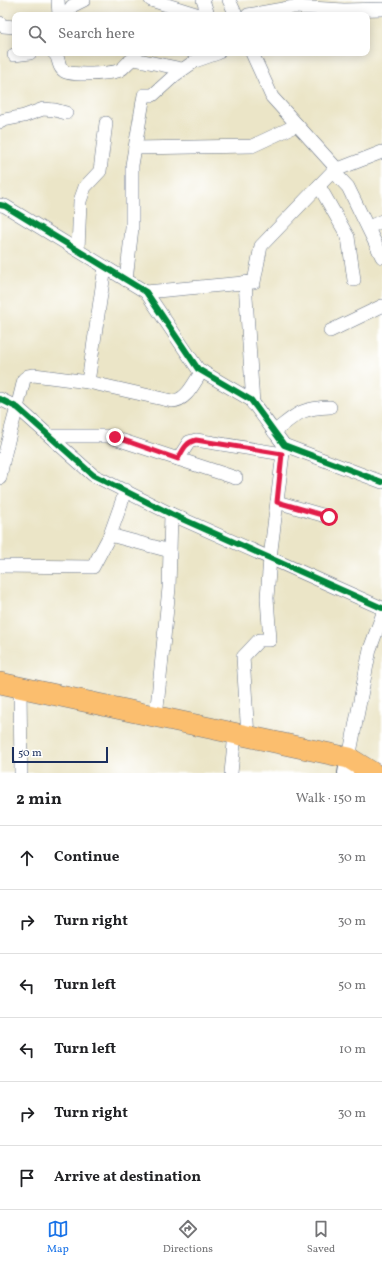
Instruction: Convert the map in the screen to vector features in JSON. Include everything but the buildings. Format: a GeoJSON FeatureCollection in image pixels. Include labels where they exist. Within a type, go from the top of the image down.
{"type":"FeatureCollection","features":[{"type":"Feature","properties":{"kind":"main road"},"geometry":{"type":"LineString","coordinates":[[0,683],[242,735],[373,773]]}},
{"type":"Feature","properties":{"kind":"street"},"geometry":{"type":"LineString","coordinates":[[58,0],[59,12]]}},
{"type":"Feature","properties":{"kind":"street"},"geometry":{"type":"LineString","coordinates":[[68,12],[72,6],[84,0]]}},
{"type":"Feature","properties":{"kind":"street"},"geometry":{"type":"LineString","coordinates":[[151,0],[189,12]]}},
{"type":"Feature","properties":{"kind":"street"},"geometry":{"type":"LineString","coordinates":[[203,0],[207,12]]}},
{"type":"Feature","properties":{"kind":"street"},"geometry":{"type":"LineString","coordinates":[[229,0],[235,12]]}},
{"type":"Feature","properties":{"kind":"street"},"geometry":{"type":"LineString","coordinates":[[263,12],[294,6],[344,5],[382,8]]}},
{"type":"Feature","properties":{"kind":"street"},"geometry":{"type":"LineString","coordinates":[[0,23],[3,26],[12,27]]}},
{"type":"Feature","properties":{"kind":"street"},"geometry":{"type":"LineString","coordinates":[[57,56],[60,66],[64,71],[70,73],[108,74],[119,71],[127,62],[134,59],[182,70]]}},
{"type":"Feature","properties":{"kind":"street"},"geometry":{"type":"LineString","coordinates":[[126,280],[132,228],[132,165],[144,95],[153,95],[195,61],[209,56]]}},
{"type":"Feature","properties":{"kind":"street"},"geometry":{"type":"LineString","coordinates":[[253,56],[272,97],[348,187],[382,257]]}},
{"type":"Feature","properties":{"kind":"street"},"geometry":{"type":"LineString","coordinates":[[0,122],[24,116],[43,109],[66,113]]}},
{"type":"Feature","properties":{"kind":"street"},"geometry":{"type":"LineString","coordinates":[[78,250],[80,201],[85,187],[100,171],[106,123]]}},
{"type":"Feature","properties":{"kind":"street"},"geometry":{"type":"LineString","coordinates":[[135,148],[252,146],[297,125]]}},
{"type":"Feature","properties":{"kind":"street"},"geometry":{"type":"LineString","coordinates":[[146,292],[254,282],[261,246],[319,186],[335,170],[382,152]]}},
{"type":"Feature","properties":{"kind":"street"},"geometry":{"type":"LineString","coordinates":[[319,186],[348,237],[354,280]]}},
{"type":"Feature","properties":{"kind":"street"},"geometry":{"type":"LineString","coordinates":[[0,205],[5,206],[146,292],[198,369],[250,400],[274,432],[283,450],[270,558],[267,598],[270,640],[259,640],[243,657],[242,735],[231,773]]}},
{"type":"Feature","properties":{"kind":"street"},"geometry":{"type":"LineString","coordinates":[[368,227],[382,221]]}},
{"type":"Feature","properties":{"kind":"street"},"geometry":{"type":"LineString","coordinates":[[88,382],[105,267]]}},
{"type":"Feature","properties":{"kind":"street"},"geometry":{"type":"LineString","coordinates":[[245,282],[253,404]]}},
{"type":"Feature","properties":{"kind":"street"},"geometry":{"type":"LineString","coordinates":[[330,331],[382,306]]}},
{"type":"Feature","properties":{"kind":"street"},"geometry":{"type":"LineString","coordinates":[[0,478],[2,455],[18,408],[24,379],[28,376],[34,375],[88,382],[172,401],[178,401],[184,398],[202,371]]}},
{"type":"Feature","properties":{"kind":"street"},"geometry":{"type":"LineString","coordinates":[[0,399],[18,408],[93,475],[126,490],[171,514],[382,608]]}},
{"type":"Feature","properties":{"kind":"street"},"geometry":{"type":"LineString","coordinates":[[274,432],[302,410],[330,407]]}},
{"type":"Feature","properties":{"kind":"street"},"geometry":{"type":"LineString","coordinates":[[50,436],[108,436],[236,478]]}},
{"type":"Feature","properties":{"kind":"street"},"geometry":{"type":"LineString","coordinates":[[178,459],[186,444],[196,440],[283,450],[382,482]]}},
{"type":"Feature","properties":{"kind":"street"},"geometry":{"type":"LineString","coordinates":[[0,566],[93,567],[110,536],[126,490]]}},
{"type":"Feature","properties":{"kind":"street"},"geometry":{"type":"LineString","coordinates":[[277,502],[329,517]]}},
{"type":"Feature","properties":{"kind":"street"},"geometry":{"type":"LineString","coordinates":[[156,717],[169,588],[171,514]]}},
{"type":"Feature","properties":{"kind":"street"},"geometry":{"type":"LineString","coordinates":[[110,536],[170,551]]}},
{"type":"Feature","properties":{"kind":"street"},"geometry":{"type":"LineString","coordinates":[[347,766],[370,649],[382,616]]}},
{"type":"Feature","properties":{"kind":"street"},"geometry":{"type":"LineString","coordinates":[[20,688],[21,773]]}},
{"type":"Feature","properties":{"kind":"cycle path"},"geometry":{"type":"LineString","coordinates":[[0,205],[5,206],[146,292],[198,369],[251,400],[284,445],[382,482]]}},
{"type":"Feature","properties":{"kind":"cycle path"},"geometry":{"type":"LineString","coordinates":[[0,399],[18,408],[93,475],[171,514],[382,608]]}},
{"type":"Feature","properties":{"kind":"route"},"geometry":{"type":"LineString","coordinates":[[115,437],[178,459],[186,444],[196,440],[282,454],[277,502],[329,517]]}}]}
